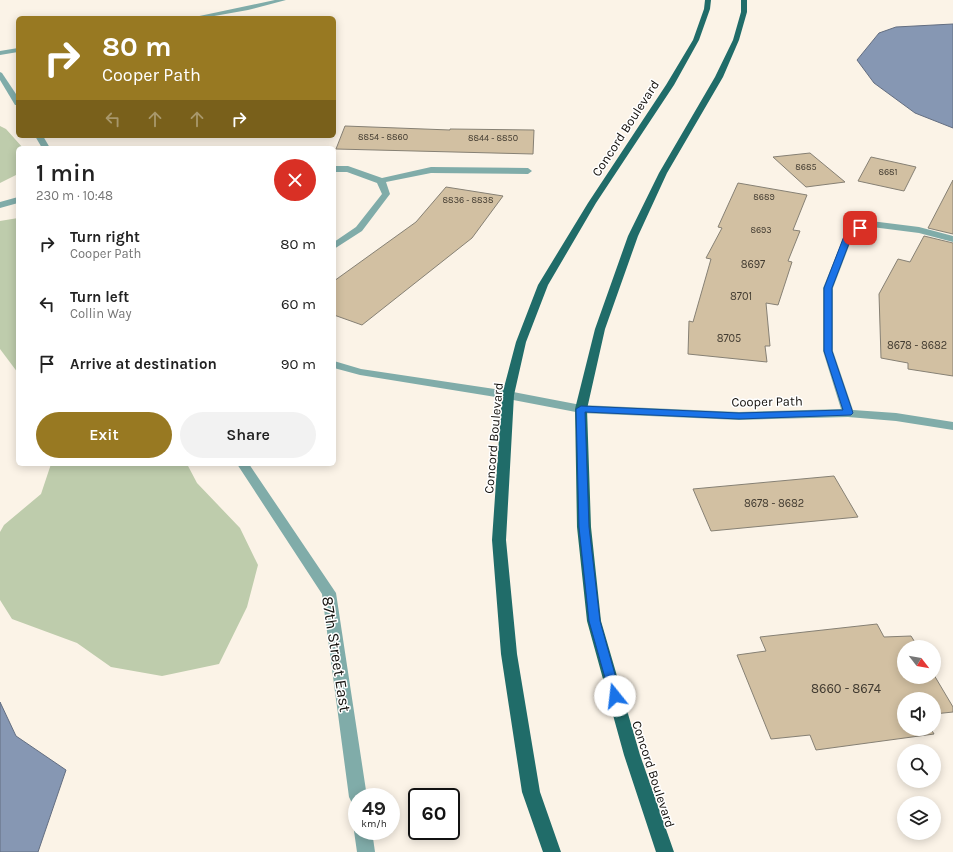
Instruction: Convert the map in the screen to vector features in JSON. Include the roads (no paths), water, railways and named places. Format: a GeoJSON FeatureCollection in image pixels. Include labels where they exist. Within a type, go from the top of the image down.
{"type":"FeatureCollection","features":[{"type":"Feature","properties":{"kind":"main road","name":"Concord Boulevard"},"geometry":{"type":"LineString","coordinates":[[552,852],[531,792],[509,654],[499,540],[508,395],[521,342],[543,285],[592,203],[670,85],[696,40],[707,9],[708,0]]}},
{"type":"Feature","properties":{"kind":"main road","name":"Concord Boulevard"},"geometry":{"type":"LineString","coordinates":[[665,852],[632,755],[594,621],[584,527],[581,409],[600,329],[633,236],[663,173],[719,77],[736,40],[744,12],[744,0]]}},
{"type":"Feature","properties":{"kind":"street"},"geometry":{"type":"LineString","coordinates":[[203,16],[283,0]]}},
{"type":"Feature","properties":{"kind":"street"},"geometry":{"type":"LineString","coordinates":[[0,53],[16,50]]}},
{"type":"Feature","properties":{"kind":"street"},"geometry":{"type":"LineString","coordinates":[[0,74],[16,100]]}},
{"type":"Feature","properties":{"kind":"street"},"geometry":{"type":"LineString","coordinates":[[336,169],[348,169],[381,181],[431,170],[528,171]]}},
{"type":"Feature","properties":{"kind":"street"},"geometry":{"type":"LineString","coordinates":[[336,245],[359,229],[386,194],[381,181]]}},
{"type":"Feature","properties":{"kind":"street"},"geometry":{"type":"LineString","coordinates":[[0,205],[16,201]]}},
{"type":"Feature","properties":{"kind":"street"},"geometry":{"type":"LineString","coordinates":[[848,413],[828,351],[828,288],[850,231],[871,224],[919,230],[953,239]]}},
{"type":"Feature","properties":{"kind":"street","name":"Cooper Path"},"geometry":{"type":"LineString","coordinates":[[336,365],[360,372],[508,395],[581,409],[739,416],[848,413],[896,417],[953,426]]}},
{"type":"Feature","properties":{"kind":"street","name":"87th Street East"},"geometry":{"type":"LineString","coordinates":[[244,466],[329,593],[357,788]]}},
{"type":"Feature","properties":{"kind":"street"},"geometry":{"type":"LineString","coordinates":[[364,840],[366,852]]}},
{"type":"Feature","properties":{"kind":"water"},"geometry":{"type":"Polygon","coordinates":[[[953,24],[953,128],[915,113],[874,83],[857,60],[879,33],[896,27],[953,24]]]}},
{"type":"Feature","properties":{"kind":"water"},"geometry":{"type":"Polygon","coordinates":[[[0,702],[16,736],[66,770],[38,852],[0,852],[0,702]]]}}]}
